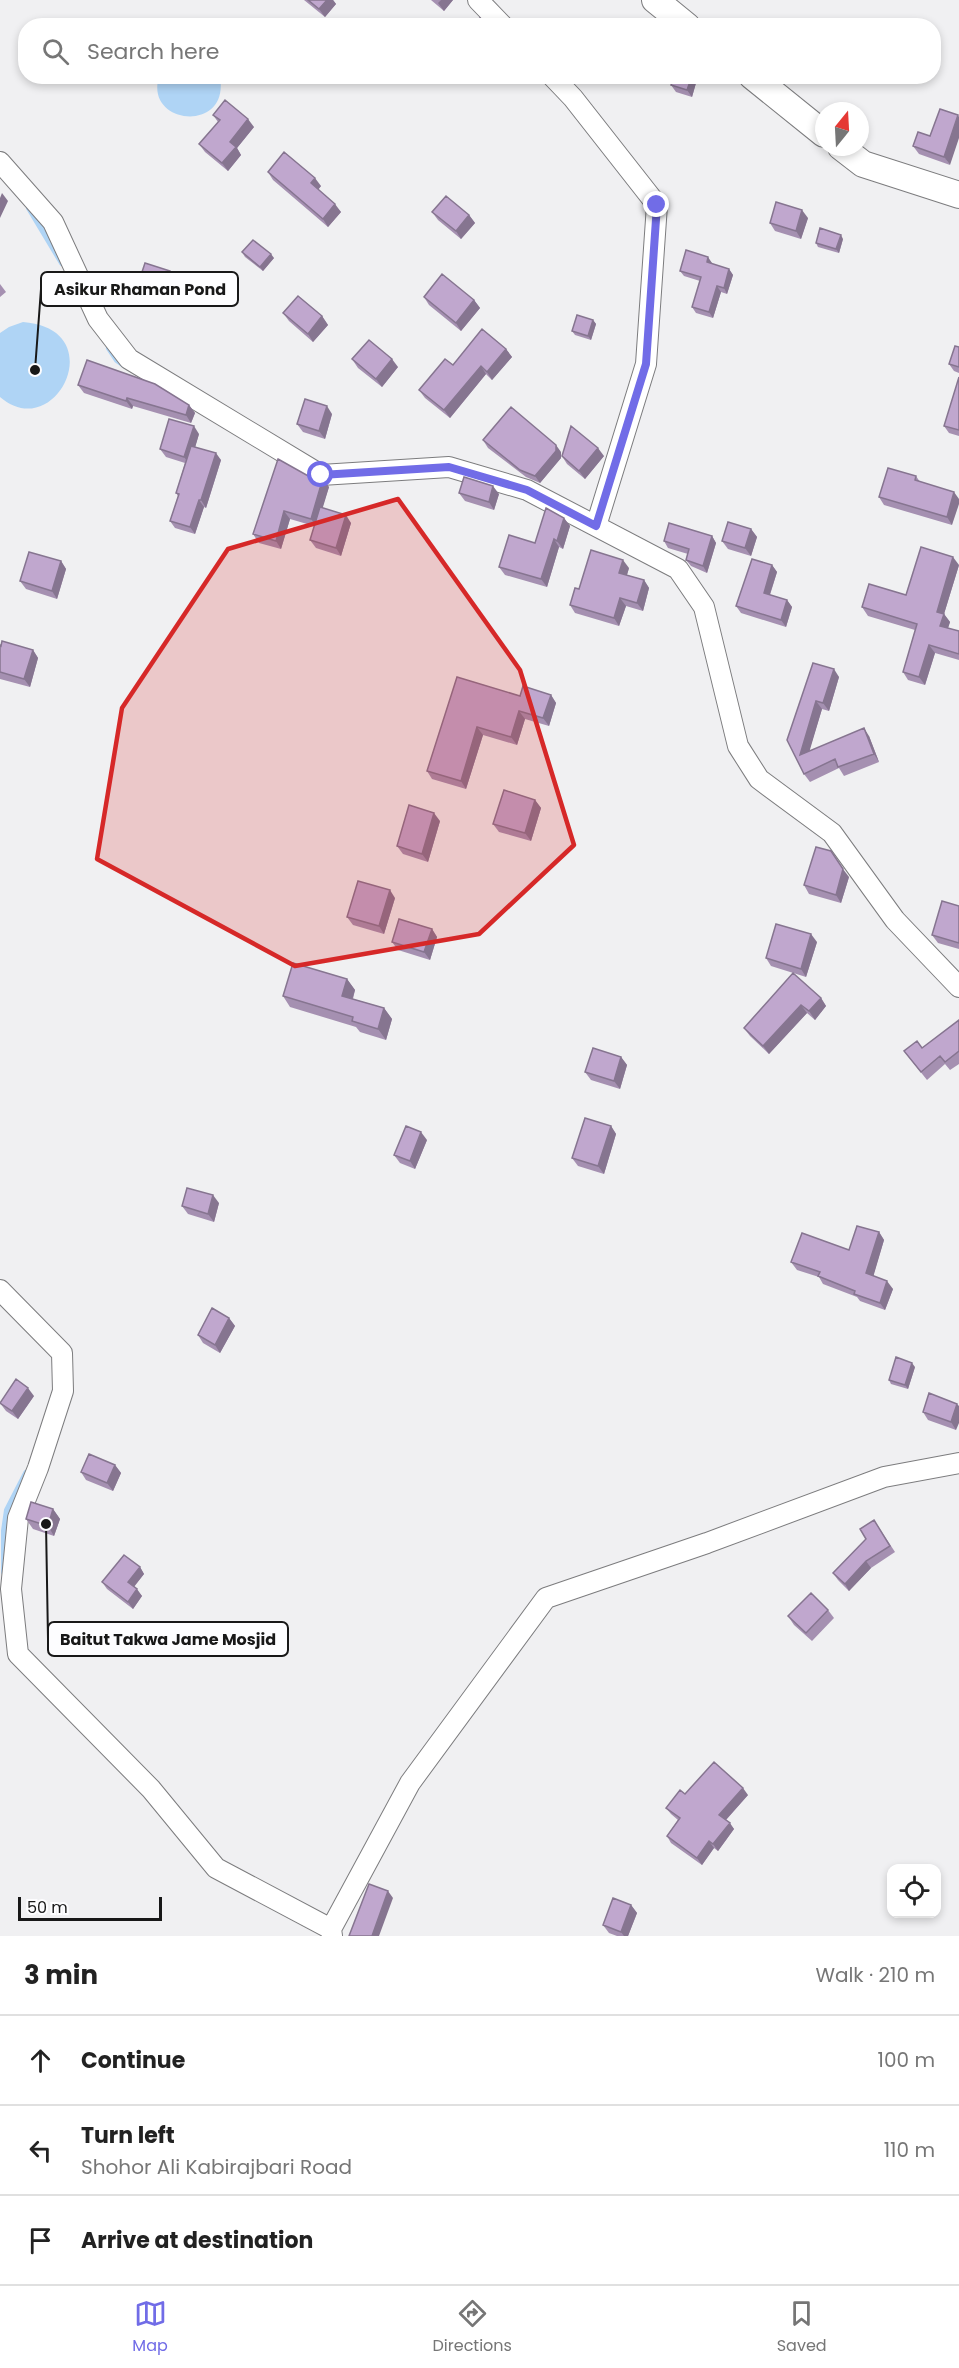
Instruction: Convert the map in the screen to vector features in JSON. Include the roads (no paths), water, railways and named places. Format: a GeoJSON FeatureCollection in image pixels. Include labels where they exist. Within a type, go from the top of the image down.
{"type":"FeatureCollection","features":[{"type":"Feature","properties":{"kind":"main road"},"geometry":{"type":"LineString","coordinates":[[655,0],[677,18]]}},
{"type":"Feature","properties":{"kind":"main road"},"geometry":{"type":"LineString","coordinates":[[762,84],[815,127]]}},
{"type":"Feature","properties":{"kind":"main road"},"geometry":{"type":"LineString","coordinates":[[853,156],[863,164],[959,195]]}},
{"type":"Feature","properties":{"kind":"street"},"geometry":{"type":"LineString","coordinates":[[478,0],[495,18]]}},
{"type":"Feature","properties":{"kind":"street"},"geometry":{"type":"LineString","coordinates":[[560,84],[657,205],[646,364],[596,526]]}},
{"type":"Feature","properties":{"kind":"street"},"geometry":{"type":"LineString","coordinates":[[0,162],[52,222],[98,319],[129,359],[321,475],[449,467],[527,490],[678,569],[704,608],[738,747],[759,779],[832,833],[895,920],[959,987]]}},
{"type":"Feature","properties":{"kind":"street"},"geometry":{"type":"LineString","coordinates":[[0,1290],[62,1353],[63,1391],[38,1468],[18,1518],[11,1589],[18,1654],[151,1789],[216,1868],[332,1932],[410,1783],[546,1598],[707,1543],[884,1477],[959,1463]]}},
{"type":"Feature","properties":{"kind":"water"},"geometry":{"type":"Polygon","coordinates":[[[159,84],[220,84],[220,95],[213,108],[201,115],[188,116],[174,113],[164,105],[158,93],[159,84]]]}},
{"type":"Feature","properties":{"kind":"water"},"geometry":{"type":"Polygon","coordinates":[[[23,322],[50,329],[65,343],[70,361],[66,380],[55,396],[39,407],[20,408],[0,397],[0,333],[23,322]]]}},
{"type":"Feature","properties":{"kind":"waterway"},"geometry":{"type":"LineString","coordinates":[[29,208],[62,263]]}},
{"type":"Feature","properties":{"kind":"waterway"},"geometry":{"type":"LineString","coordinates":[[109,348],[117,360],[124,365]]}},
{"type":"Feature","properties":{"kind":"waterway"},"geometry":{"type":"LineString","coordinates":[[4,1572],[4,1531],[7,1510],[26,1473]]}},
{"type":"Feature","properties":{"kind":"place","name":"Asikur Rhaman Pond"},"geometry":{"type":"Point","coordinates":[35,370]}},
{"type":"Feature","properties":{"kind":"place","name":"Baitut Takwa Jame Mosjid"},"geometry":{"type":"Point","coordinates":[46,1524]}}]}
